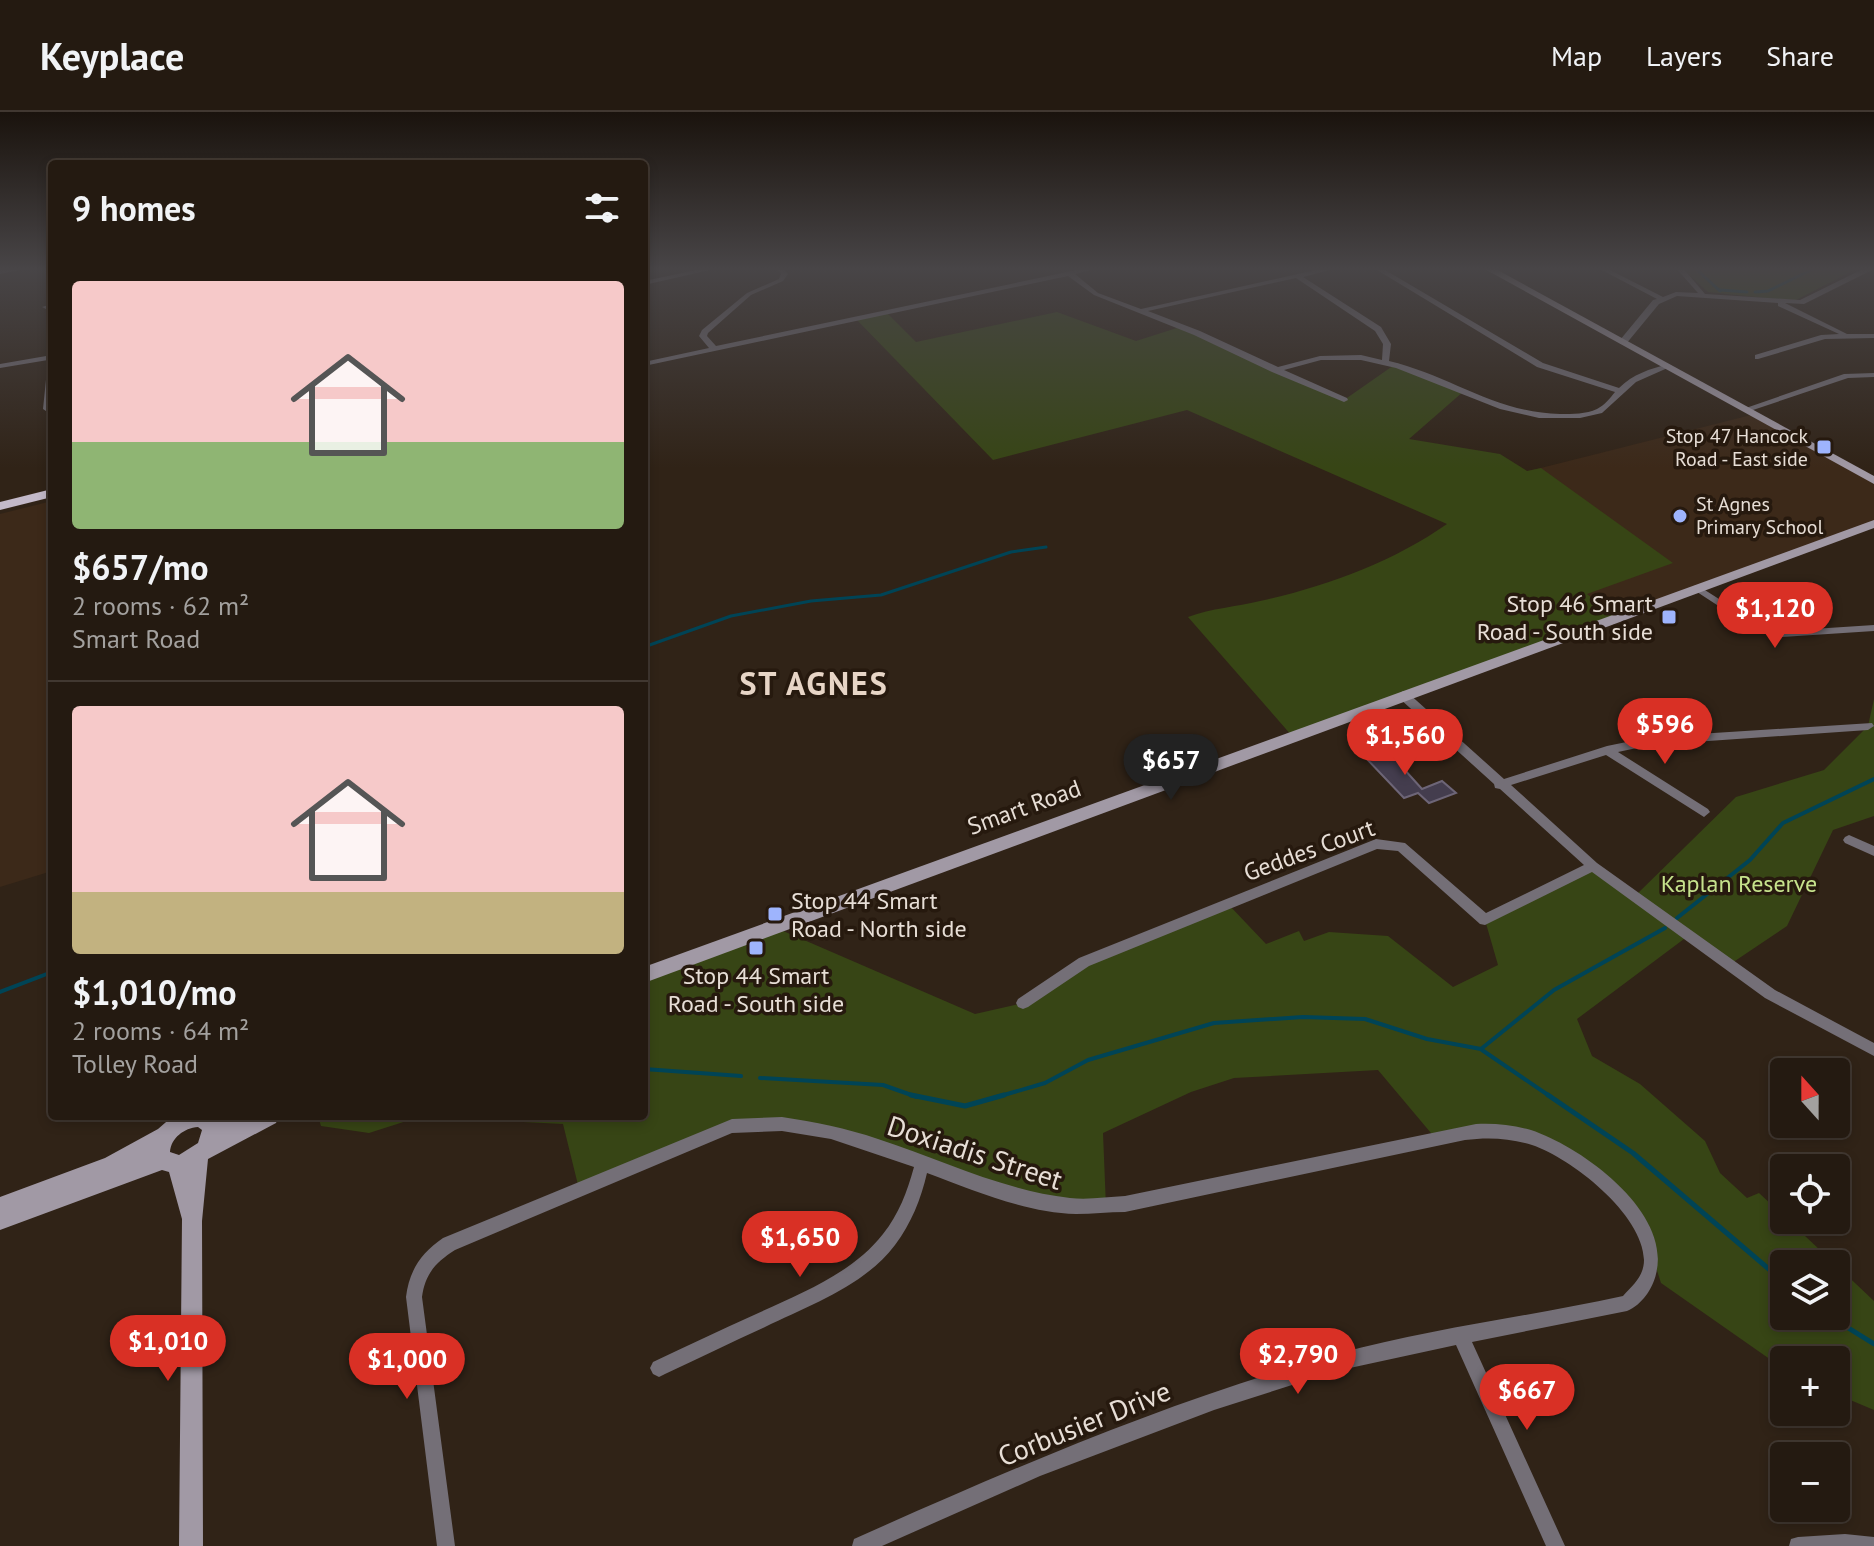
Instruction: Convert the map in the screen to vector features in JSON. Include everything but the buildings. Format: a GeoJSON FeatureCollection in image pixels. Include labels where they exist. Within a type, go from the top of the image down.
{"type":"FeatureCollection","features":[{"type":"Feature","properties":{"kind":"main road"},"geometry":{"type":"LineString","coordinates":[[1608,334],[1872,479]]}},
{"type":"Feature","properties":{"kind":"main road"},"geometry":{"type":"LineString","coordinates":[[0,496],[48,485]]}},
{"type":"Feature","properties":{"kind":"main road"},"geometry":{"type":"LineString","coordinates":[[0,506],[48,494]]}},
{"type":"Feature","properties":{"kind":"main road","name":"Smart Road"},"geometry":{"type":"LineString","coordinates":[[648,974],[1874,524]]}},
{"type":"Feature","properties":{"kind":"main road"},"geometry":{"type":"LineString","coordinates":[[191,1546],[192,1221],[202,1153],[213,1127],[207,1120]]}},
{"type":"Feature","properties":{"kind":"main road"},"geometry":{"type":"LineString","coordinates":[[0,1220],[202,1153],[262,1120]]}},
{"type":"Feature","properties":{"kind":"main road"},"geometry":{"type":"LineString","coordinates":[[169,1128],[159,1147],[169,1163],[192,1221]]}},
{"type":"Feature","properties":{"kind":"main road"},"geometry":{"type":"LineString","coordinates":[[0,1207],[111,1166],[169,1128]]}},
{"type":"Feature","properties":{"kind":"street"},"geometry":{"type":"LineString","coordinates":[[704,334],[713,348]]}},
{"type":"Feature","properties":{"kind":"street"},"geometry":{"type":"LineString","coordinates":[[648,363],[780,334]]}},
{"type":"Feature","properties":{"kind":"street"},"geometry":{"type":"LineString","coordinates":[[1199,334],[1344,400]]}},
{"type":"Feature","properties":{"kind":"street"},"geometry":{"type":"LineString","coordinates":[[1382,334],[1389,350],[1385,361]]}},
{"type":"Feature","properties":{"kind":"street"},"geometry":{"type":"LineString","coordinates":[[1488,334],[1540,365],[1621,391]]}},
{"type":"Feature","properties":{"kind":"street"},"geometry":{"type":"LineString","coordinates":[[1623,342],[1630,334]]}},
{"type":"Feature","properties":{"kind":"street"},"geometry":{"type":"LineString","coordinates":[[1758,357],[1824,337],[1874,336]]}},
{"type":"Feature","properties":{"kind":"street"},"geometry":{"type":"LineString","coordinates":[[1275,370],[1306,358],[1325,356],[1385,361],[1507,409],[1540,416],[1598,412],[1613,404],[1621,391],[1635,379],[1668,366]]}},
{"type":"Feature","properties":{"kind":"street"},"geometry":{"type":"LineString","coordinates":[[0,366],[48,358]]}},
{"type":"Feature","properties":{"kind":"street"},"geometry":{"type":"LineString","coordinates":[[1747,409],[1847,376],[1874,375]]}},
{"type":"Feature","properties":{"kind":"street"},"geometry":{"type":"LineString","coordinates":[[1697,588],[1760,630],[1782,634],[1874,628]]}},
{"type":"Feature","properties":{"kind":"street"},"geometry":{"type":"LineString","coordinates":[[1403,695],[1499,785],[1593,866],[1770,994],[1874,1050]]}},
{"type":"Feature","properties":{"kind":"street"},"geometry":{"type":"LineString","coordinates":[[1499,785],[1607,750],[1651,741],[1868,726]]}},
{"type":"Feature","properties":{"kind":"street"},"geometry":{"type":"LineString","coordinates":[[1607,750],[1704,812]]}},
{"type":"Feature","properties":{"kind":"street"},"geometry":{"type":"LineString","coordinates":[[1849,840],[1874,851]]}},
{"type":"Feature","properties":{"kind":"street","name":"Geddes Court"},"geometry":{"type":"LineString","coordinates":[[1023,1003],[1084,962],[1376,844],[1401,846],[1485,920],[1593,866]]}},
{"type":"Feature","properties":{"kind":"street","name":"Doxiadis Street"},"geometry":{"type":"LineString","coordinates":[[446,1546],[414,1297],[415,1282],[424,1264],[449,1244],[732,1126],[797,1123],[1032,1203],[1084,1209],[1125,1204],[1465,1133],[1493,1131],[1538,1140],[1576,1159],[1610,1187],[1644,1230]]}},
{"type":"Feature","properties":{"kind":"street"},"geometry":{"type":"LineString","coordinates":[[659,1368],[856,1273],[892,1237],[909,1209],[922,1164]]}},
{"type":"Feature","properties":{"kind":"street","name":"Corbusier Drive"},"geometry":{"type":"LineString","coordinates":[[861,1546],[1132,1429],[1206,1402],[1338,1363],[1460,1335],[1627,1303],[1648,1282],[1652,1263],[1644,1230]]}},
{"type":"Feature","properties":{"kind":"street"},"geometry":{"type":"LineString","coordinates":[[1460,1335],[1556,1546]]}},
{"type":"Feature","properties":{"kind":"street"},"geometry":{"type":"LineString","coordinates":[[1798,1546],[1845,1543],[1873,1546]]}},
{"type":"Feature","properties":{"kind":"shaded area","name":"St Agnes Primary School"},"geometry":{"type":"Polygon","coordinates":[[[1755,414],[1874,481],[1874,524],[1616,617],[1454,490],[1755,414]]]}},
{"type":"Feature","properties":{"kind":"shaded area"},"geometry":{"type":"Polygon","coordinates":[[[48,502],[48,872],[0,887],[0,514],[48,502]]]}},
{"type":"Feature","properties":{"kind":"green space"},"geometry":{"type":"Polygon","coordinates":[[[870,334],[908,334],[916,342],[954,334],[1117,334],[1136,341],[1158,334],[1196,334],[1344,400],[1397,363],[1464,391],[1409,439],[1500,454],[1527,471],[1541,468],[1673,563],[1587,594],[1616,617],[1292,736],[1188,617],[1333,581],[1404,550],[1447,524],[1187,410],[993,460],[870,334]]]}},
{"type":"Feature","properties":{"kind":"green space","name":"Kaplan Reserve"},"geometry":{"type":"Polygon","coordinates":[[[1874,699],[1874,816],[1833,830],[1787,926],[1729,965],[1688,936],[1577,1019],[1592,1056],[1640,1084],[1705,1141],[1720,1173],[1747,1198],[1759,1193],[1770,1203],[1770,1234],[1803,1234],[1820,1250],[1770,1250],[1770,1330],[1850,1330],[1850,1278],[1874,1301],[1874,1410],[1850,1400],[1850,1346],[1770,1346],[1770,1359],[1661,1283],[1644,1230],[1576,1159],[1516,1134],[1436,1139],[1378,1070],[1234,1078],[1191,1092],[1103,1133],[1106,1207],[1055,1207],[815,1127],[739,1125],[579,1189],[563,1124],[481,1120],[648,1120],[648,974],[774,927],[975,1014],[1023,1003],[1084,962],[1228,904],[1266,944],[1299,931],[1304,941],[1329,932],[1388,936],[1453,987],[1498,965],[1485,920],[1593,866],[1635,896],[1736,797],[1824,770],[1868,726],[1874,699]]]}},
{"type":"Feature","properties":{"kind":"green space"},"geometry":{"type":"Polygon","coordinates":[[[319,1120],[410,1120],[369,1133],[321,1126],[319,1120]]]}},
{"type":"Feature","properties":{"kind":"waterway"},"geometry":{"type":"LineString","coordinates":[[648,646],[731,616],[811,601],[881,595],[1011,552],[1046,547]]}},
{"type":"Feature","properties":{"kind":"waterway"},"geometry":{"type":"LineString","coordinates":[[1677,918],[1750,860],[1783,823],[1874,779]]}},
{"type":"Feature","properties":{"kind":"waterway"},"geometry":{"type":"LineString","coordinates":[[1000,1096],[1045,1083],[1088,1060],[1214,1023],[1303,1017],[1365,1019],[1427,1039],[1481,1049],[1554,990],[1665,928]]}},
{"type":"Feature","properties":{"kind":"waterway"},"geometry":{"type":"LineString","coordinates":[[0,992],[48,974]]}},
{"type":"Feature","properties":{"kind":"waterway"},"geometry":{"type":"LineString","coordinates":[[1482,1050],[1551,1097]]}},
{"type":"Feature","properties":{"kind":"waterway"},"geometry":{"type":"LineString","coordinates":[[648,1069],[741,1076]]}},
{"type":"Feature","properties":{"kind":"waterway"},"geometry":{"type":"LineString","coordinates":[[760,1078],[883,1085],[912,1095]]}},
{"type":"Feature","properties":{"kind":"waterway"},"geometry":{"type":"LineString","coordinates":[[912,1095],[965,1106],[1000,1096]]}},
{"type":"Feature","properties":{"kind":"waterway"},"geometry":{"type":"LineString","coordinates":[[912,1095],[917,1097]]}},
{"type":"Feature","properties":{"kind":"waterway"},"geometry":{"type":"LineString","coordinates":[[1000,1096],[1004,1095]]}},
{"type":"Feature","properties":{"kind":"waterway"},"geometry":{"type":"LineString","coordinates":[[1548,1095],[1633,1153],[1770,1270]]}},
{"type":"Feature","properties":{"kind":"waterway"},"geometry":{"type":"LineString","coordinates":[[1850,1329],[1874,1344]]}},
{"type":"Feature","properties":{"kind":"place","name":"Stop 47 Hancock Road - East side"},"geometry":{"type":"Point","coordinates":[1824,447]}},
{"type":"Feature","properties":{"kind":"place","name":"St Agnes Primary School"},"geometry":{"type":"Point","coordinates":[1680,516]}},
{"type":"Feature","properties":{"kind":"place","name":"Stop 46 Smart Road - South side"},"geometry":{"type":"Point","coordinates":[1669,617]}},
{"type":"Feature","properties":{"kind":"place","name":"Stop 44 Smart Road - North side"},"geometry":{"type":"Point","coordinates":[775,914]}},
{"type":"Feature","properties":{"kind":"place","name":"Stop 44 Smart Road - South side"},"geometry":{"type":"Point","coordinates":[756,948]}},
{"type":"Feature","properties":{"kind":"district","name":"ST AGNES"},"geometry":{"type":"Point","coordinates":[814,683]}}]}
